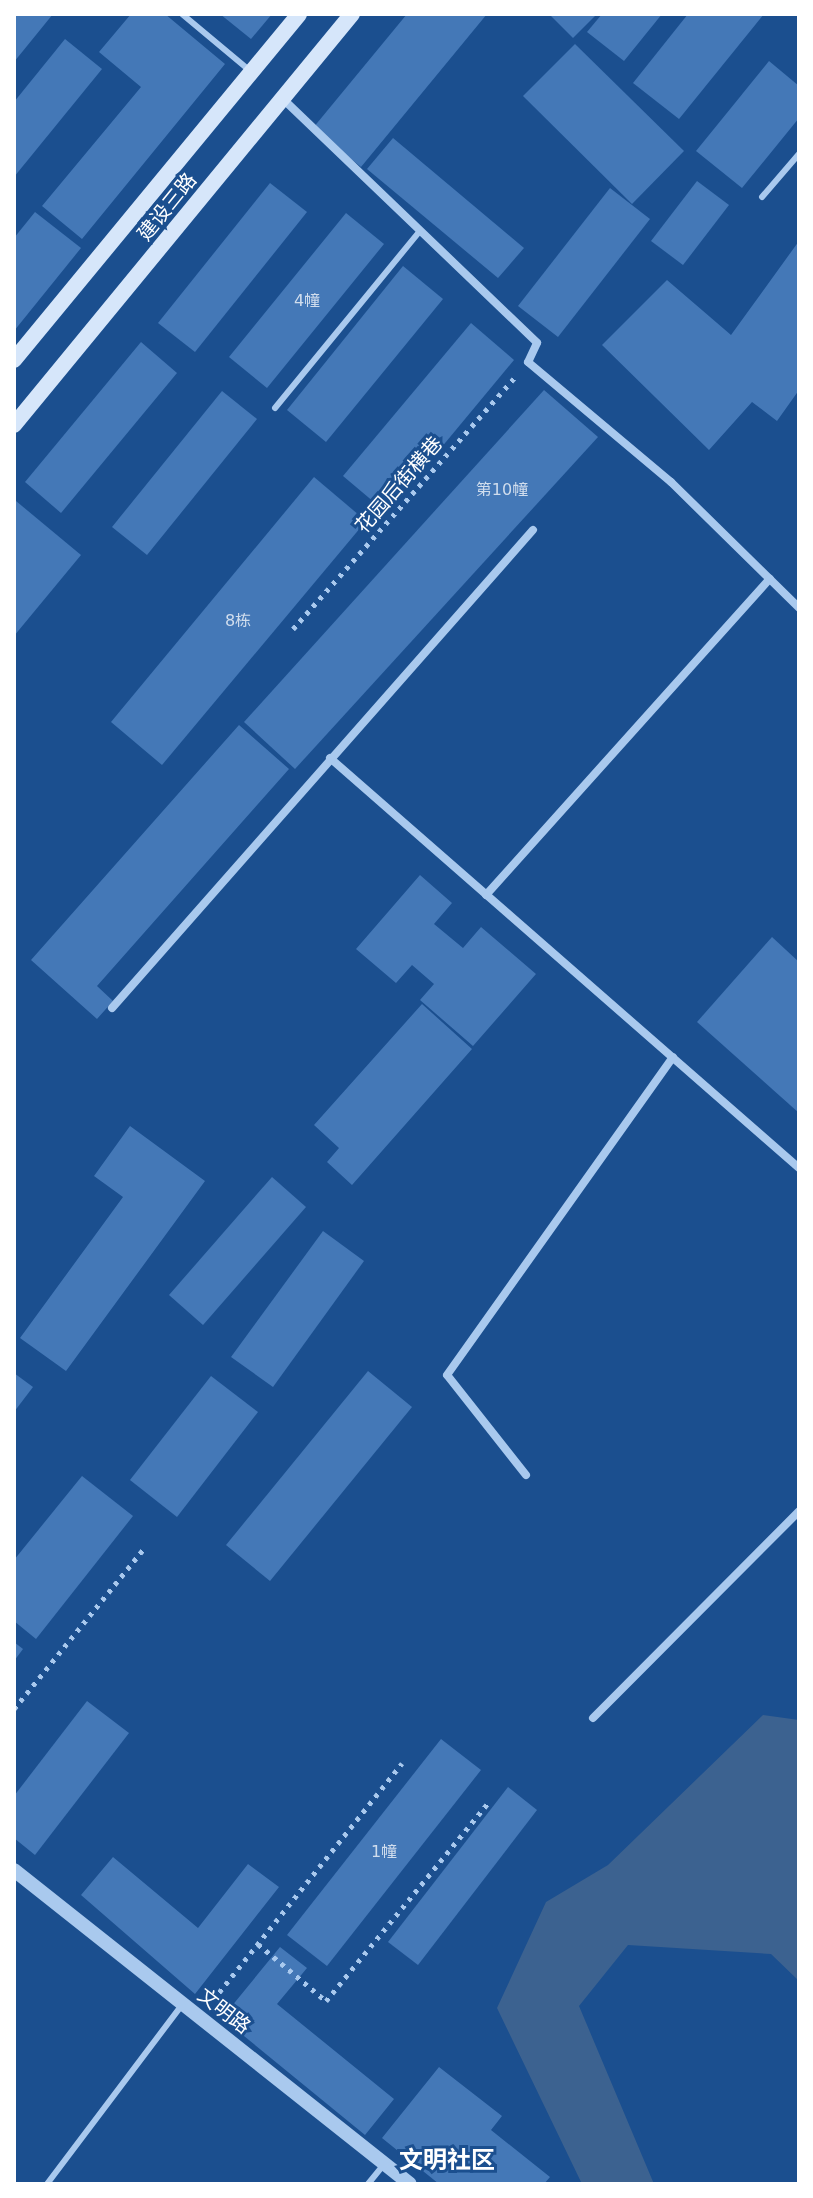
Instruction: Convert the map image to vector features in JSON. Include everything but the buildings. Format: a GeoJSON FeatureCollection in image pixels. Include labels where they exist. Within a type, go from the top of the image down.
{"type":"FeatureCollection","features":[{"type":"Feature","properties":{"kind":"main road","name":"建设三路"},"geometry":{"type":"LineString","coordinates":[[14,360],[299,14]]}},
{"type":"Feature","properties":{"kind":"main road","name":"建设三路"},"geometry":{"type":"LineString","coordinates":[[14,425],[352,14]]}},
{"type":"Feature","properties":{"kind":"street"},"geometry":{"type":"LineString","coordinates":[[282,98],[418,233],[537,343],[528,362],[671,482],[799,608]]}},
{"type":"Feature","properties":{"kind":"street"},"geometry":{"type":"LineString","coordinates":[[112,1008],[533,530]]}},
{"type":"Feature","properties":{"kind":"street"},"geometry":{"type":"LineString","coordinates":[[486,895],[770,579]]}},
{"type":"Feature","properties":{"kind":"street"},"geometry":{"type":"LineString","coordinates":[[330,758],[799,1168]]}},
{"type":"Feature","properties":{"kind":"street"},"geometry":{"type":"LineString","coordinates":[[526,1475],[447,1375],[673,1057]]}},
{"type":"Feature","properties":{"kind":"street"},"geometry":{"type":"LineString","coordinates":[[593,1718],[799,1511]]}},
{"type":"Feature","properties":{"kind":"street","name":"文明路"},"geometry":{"type":"LineString","coordinates":[[14,1870],[410,2184]]}},
{"type":"Feature","properties":{"kind":"lane"},"geometry":{"type":"LineString","coordinates":[[182,14],[252,72]]}},
{"type":"Feature","properties":{"kind":"lane"},"geometry":{"type":"LineString","coordinates":[[762,197],[799,154]]}},
{"type":"Feature","properties":{"kind":"lane"},"geometry":{"type":"LineString","coordinates":[[275,408],[418,233]]}},
{"type":"Feature","properties":{"kind":"lane"},"geometry":{"type":"LineString","coordinates":[[47,2184],[182,2004]]}},
{"type":"Feature","properties":{"kind":"lane"},"geometry":{"type":"LineString","coordinates":[[368,2184],[384,2164]]}},
{"type":"Feature","properties":{"kind":"path","name":"花园后街横巷"},"geometry":{"type":"LineString","coordinates":[[293,629],[528,362]]}},
{"type":"Feature","properties":{"kind":"path"},"geometry":{"type":"LineString","coordinates":[[14,1709],[145,1547]]}},
{"type":"Feature","properties":{"kind":"path"},"geometry":{"type":"LineString","coordinates":[[200,2017],[402,1763]]}},
{"type":"Feature","properties":{"kind":"path"},"geometry":{"type":"LineString","coordinates":[[258,1944],[326,2001],[488,1803]]}},
{"type":"Feature","properties":{"kind":"water"},"geometry":{"type":"Polygon","coordinates":[[[763,1715],[799,1720],[799,1981],[771,1954],[628,1945],[579,2006],[654,2184],[582,2184],[497,2008],[546,1902],[608,1865],[763,1715]]]}},
{"type":"Feature","properties":{"kind":"district","name":"文明社区"},"geometry":{"type":"Point","coordinates":[447,2161]}}]}
